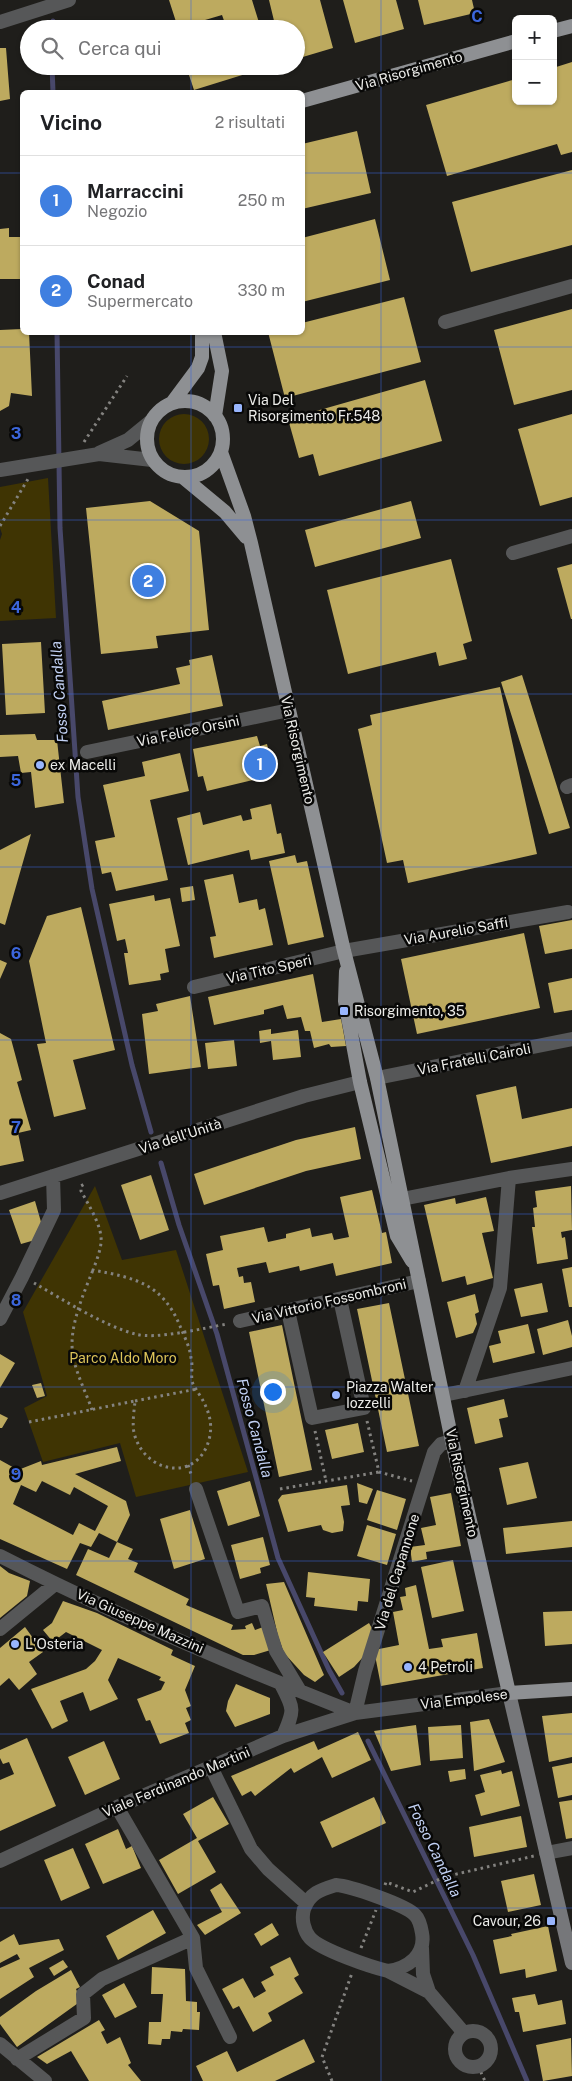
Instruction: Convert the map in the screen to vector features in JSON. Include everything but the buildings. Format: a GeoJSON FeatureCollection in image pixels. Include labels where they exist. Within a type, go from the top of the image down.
{"type":"FeatureCollection","features":[{"type":"Feature","properties":{"kind":"main road"},"geometry":{"type":"LineString","coordinates":[[557,30],[572,26]]}},
{"type":"Feature","properties":{"kind":"main road","name":"Via Risorgimento"},"geometry":{"type":"LineString","coordinates":[[305,100],[512,42]]}},
{"type":"Feature","properties":{"kind":"main road"},"geometry":{"type":"LineString","coordinates":[[172,403],[198,368],[202,357],[202,335]]}},
{"type":"Feature","properties":{"kind":"main road","name":"Via Risorgimento"},"geometry":{"type":"LineString","coordinates":[[215,335],[222,371],[215,416],[222,434],[221,452],[244,516],[345,954],[377,1078],[452,1441],[509,1693]]}},
{"type":"Feature","properties":{"kind":"main road"},"geometry":{"type":"LineString","coordinates":[[152,460],[147,448],[146,435],[150,422],[163,408],[172,403],[196,402],[207,408],[215,416]]}},
{"type":"Feature","properties":{"kind":"main road"},"geometry":{"type":"LineString","coordinates":[[184,478],[202,473],[210,468],[221,452]]}},
{"type":"Feature","properties":{"kind":"main road","name":"Via Risorgimento"},"geometry":{"type":"LineString","coordinates":[[152,460],[166,473],[184,478],[225,512],[250,543]]}},
{"type":"Feature","properties":{"kind":"main road","name":"Via Risorgimento"},"geometry":{"type":"LineString","coordinates":[[345,954],[346,1006],[360,1082],[397,1236],[412,1260],[418,1277]]}},
{"type":"Feature","properties":{"kind":"main road"},"geometry":{"type":"LineString","coordinates":[[346,977],[368,1072],[371,1076],[377,1078]]}},
{"type":"Feature","properties":{"kind":"main road"},"geometry":{"type":"LineString","coordinates":[[360,1082],[374,1100],[399,1212],[412,1247]]}},
{"type":"Feature","properties":{"kind":"main road","name":"Via Empolese"},"geometry":{"type":"LineString","coordinates":[[509,1693],[572,1689]]}},
{"type":"Feature","properties":{"kind":"main road"},"geometry":{"type":"LineString","coordinates":[[509,1693],[572,1963]]}},
{"type":"Feature","properties":{"kind":"street"},"geometry":{"type":"LineString","coordinates":[[0,22],[67,0]]}},
{"type":"Feature","properties":{"kind":"street"},"geometry":{"type":"LineString","coordinates":[[445,322],[572,286]]}},
{"type":"Feature","properties":{"kind":"street"},"geometry":{"type":"LineString","coordinates":[[98,454],[128,440],[150,422]]}},
{"type":"Feature","properties":{"kind":"street"},"geometry":{"type":"LineString","coordinates":[[0,470],[98,454],[152,460]]}},
{"type":"Feature","properties":{"kind":"street"},"geometry":{"type":"LineString","coordinates":[[513,552],[572,536]]}},
{"type":"Feature","properties":{"kind":"street","name":"Via Felice Orsini"},"geometry":{"type":"LineString","coordinates":[[86,752],[288,710]]}},
{"type":"Feature","properties":{"kind":"street","name":"Via Aurelio Saffi"},"geometry":{"type":"LineString","coordinates":[[345,954],[568,912]]}},
{"type":"Feature","properties":{"kind":"street","name":"Via Tito Speri"},"geometry":{"type":"LineString","coordinates":[[194,986],[345,954]]}},
{"type":"Feature","properties":{"kind":"street","name":"Via Fratelli Cairoli"},"geometry":{"type":"LineString","coordinates":[[377,1078],[572,1039]]}},
{"type":"Feature","properties":{"kind":"street","name":"Via dell'Unità"},"geometry":{"type":"LineString","coordinates":[[0,1193],[304,1096],[360,1082]]}},
{"type":"Feature","properties":{"kind":"street"},"geometry":{"type":"LineString","coordinates":[[402,1199],[509,1178],[572,1169]]}},
{"type":"Feature","properties":{"kind":"street"},"geometry":{"type":"LineString","coordinates":[[0,1318],[54,1210],[53,1176]]}},
{"type":"Feature","properties":{"kind":"street"},"geometry":{"type":"LineString","coordinates":[[466,1391],[500,1288],[509,1178]]}},
{"type":"Feature","properties":{"kind":"street","name":"Via Vittorio Fossombroni"},"geometry":{"type":"LineString","coordinates":[[240,1321],[340,1299],[418,1277]]}},
{"type":"Feature","properties":{"kind":"street"},"geometry":{"type":"LineString","coordinates":[[288,1311],[312,1418],[364,1408],[340,1299]]}},
{"type":"Feature","properties":{"kind":"street"},"geometry":{"type":"LineString","coordinates":[[444,1395],[572,1368]]}},
{"type":"Feature","properties":{"kind":"street","name":"Via del Capannone"},"geometry":{"type":"LineString","coordinates":[[355,1713],[366,1671],[434,1452],[441,1444],[452,1441]]}},
{"type":"Feature","properties":{"kind":"street"},"geometry":{"type":"LineString","coordinates":[[196,1489],[238,1612],[262,1606],[276,1650],[300,1691]]}},
{"type":"Feature","properties":{"kind":"street","name":"Via Giuseppe Mazzini"},"geometry":{"type":"LineString","coordinates":[[0,1556],[55,1584],[281,1684],[355,1713]]}},
{"type":"Feature","properties":{"kind":"street"},"geometry":{"type":"LineString","coordinates":[[0,1628],[55,1584]]}},
{"type":"Feature","properties":{"kind":"street"},"geometry":{"type":"LineString","coordinates":[[281,1684],[290,1700],[293,1714],[283,1736]]}},
{"type":"Feature","properties":{"kind":"street","name":"Via Empolese"},"geometry":{"type":"LineString","coordinates":[[355,1713],[509,1693]]}},
{"type":"Feature","properties":{"kind":"street","name":"Viale Ferdinando Martini"},"geometry":{"type":"LineString","coordinates":[[0,1861],[117,1807],[283,1736],[355,1713]]}},
{"type":"Feature","properties":{"kind":"street"},"geometry":{"type":"LineString","coordinates":[[211,1767],[250,1849],[268,1869],[306,1903]]}},
{"type":"Feature","properties":{"kind":"street"},"geometry":{"type":"LineString","coordinates":[[117,1807],[193,1938],[196,1968],[230,2037]]}},
{"type":"Feature","properties":{"kind":"street"},"geometry":{"type":"LineString","coordinates":[[546,1853],[572,1848]]}},
{"type":"Feature","properties":{"kind":"street"},"geometry":{"type":"LineString","coordinates":[[429,1992],[388,1971],[321,1946],[311,1939],[306,1932],[302,1913],[312,1894],[336,1885],[380,1898],[415,1915],[422,1931],[423,1974],[429,1992],[464,2033]]}},
{"type":"Feature","properties":{"kind":"street"},"geometry":{"type":"LineString","coordinates":[[17,2059],[84,2018],[83,1994],[102,1979],[193,1938]]}},
{"type":"Feature","properties":{"kind":"street"},"geometry":{"type":"LineString","coordinates":[[388,1971],[406,1966],[414,1960],[422,1948]]}},
{"type":"Feature","properties":{"kind":"street"},"geometry":{"type":"LineString","coordinates":[[480,2032],[489,2039],[491,2044],[490,2056],[478,2066],[466,2066],[458,2059],[455,2048],[459,2037],[464,2033],[480,2032]]}},
{"type":"Feature","properties":{"kind":"street"},"geometry":{"type":"LineString","coordinates":[[0,2044],[45,2081]]}},
{"type":"Feature","properties":{"kind":"path"},"geometry":{"type":"LineString","coordinates":[[73,458],[127,376]]}},
{"type":"Feature","properties":{"kind":"path"},"geometry":{"type":"LineString","coordinates":[[0,526],[40,463]]}},
{"type":"Feature","properties":{"kind":"path"},"geometry":{"type":"LineString","coordinates":[[85,1166],[90,1180],[81,1186],[81,1191],[87,1200],[101,1235],[101,1243],[78,1308],[72,1347],[73,1357],[92,1410]]}},
{"type":"Feature","properties":{"kind":"path"},"geometry":{"type":"LineString","coordinates":[[93,1270],[143,1282],[162,1297],[170,1307],[192,1359],[192,1381],[206,1405],[211,1422],[209,1439],[205,1450],[188,1465],[169,1468],[155,1464],[149,1459],[135,1437],[135,1402]]}},
{"type":"Feature","properties":{"kind":"path"},"geometry":{"type":"LineString","coordinates":[[22,1277],[78,1308],[136,1335],[202,1330],[220,1325]]}},
{"type":"Feature","properties":{"kind":"path"},"geometry":{"type":"LineString","coordinates":[[29,1422],[197,1389]]}},
{"type":"Feature","properties":{"kind":"path"},"geometry":{"type":"LineString","coordinates":[[364,1408],[378,1472]]}},
{"type":"Feature","properties":{"kind":"path"},"geometry":{"type":"LineString","coordinates":[[312,1418],[326,1481]]}},
{"type":"Feature","properties":{"kind":"path"},"geometry":{"type":"LineString","coordinates":[[280,1489],[378,1472],[424,1484]]}},
{"type":"Feature","properties":{"kind":"path"},"geometry":{"type":"LineString","coordinates":[[430,1884],[444,1878],[546,1853]]}},
{"type":"Feature","properties":{"kind":"path"},"geometry":{"type":"LineString","coordinates":[[332,2081],[322,2057],[357,1960]]}},
{"type":"Feature","properties":{"kind":"path"},"geometry":{"type":"LineString","coordinates":[[478,2066],[485,2081]]}},
{"type":"Feature","properties":{"kind":"green space"},"geometry":{"type":"Polygon","coordinates":[[[179,414],[189,414],[202,421],[209,434],[209,444],[202,457],[189,464],[179,464],[170,460],[163,453],[159,444],[159,434],[163,425],[170,418],[179,414]]]}},
{"type":"Feature","properties":{"kind":"green space"},"geometry":{"type":"Polygon","coordinates":[[[48,478],[56,618],[0,621],[0,540],[2,534],[0,528],[0,487],[48,478]]]}},
{"type":"Feature","properties":{"kind":"green space","name":"Parco Aldo Moro"},"geometry":{"type":"Polygon","coordinates":[[[95,1186],[122,1260],[176,1250],[248,1472],[136,1497],[120,1443],[43,1462],[24,1408],[47,1396],[23,1312],[95,1186]]]}},
{"type":"Feature","properties":{"kind":"waterway","name":"Fosso Candalla"},"geometry":{"type":"LineString","coordinates":[[52,75],[53,90]]}},
{"type":"Feature","properties":{"kind":"waterway","name":"Fosso Candalla"},"geometry":{"type":"LineString","coordinates":[[57,335],[60,528],[78,797],[92,889],[132,1065],[151,1132]]}},
{"type":"Feature","properties":{"kind":"waterway","name":"Fosso Candalla"},"geometry":{"type":"LineString","coordinates":[[161,1163],[179,1225],[217,1334],[278,1558],[329,1670],[342,1693]]}},
{"type":"Feature","properties":{"kind":"waterway","name":"Fosso Candalla"},"geometry":{"type":"LineString","coordinates":[[368,1741],[473,1955],[527,2081]]}},
{"type":"Feature","properties":{"kind":"place","name":"Via Del Risorgimento Fr.548"},"geometry":{"type":"Point","coordinates":[238,408]}},
{"type":"Feature","properties":{"kind":"place","name":"Conad"},"geometry":{"type":"Point","coordinates":[148,581]}},
{"type":"Feature","properties":{"kind":"place","name":"Marraccini"},"geometry":{"type":"Point","coordinates":[260,764]}},
{"type":"Feature","properties":{"kind":"place","name":"ex Macelli"},"geometry":{"type":"Point","coordinates":[40,765]}},
{"type":"Feature","properties":{"kind":"place","name":"Risorgimento, 35"},"geometry":{"type":"Point","coordinates":[344,1011]}},
{"type":"Feature","properties":{"kind":"place","name":"Piazza Walter Iozzelli"},"geometry":{"type":"Point","coordinates":[336,1395]}},
{"type":"Feature","properties":{"kind":"place","name":"L'Osteria"},"geometry":{"type":"Point","coordinates":[15,1644]}},
{"type":"Feature","properties":{"kind":"place","name":"4 Petroli"},"geometry":{"type":"Point","coordinates":[408,1667]}},
{"type":"Feature","properties":{"kind":"place","name":"Cavour, 26"},"geometry":{"type":"Point","coordinates":[551,1921]}}]}
